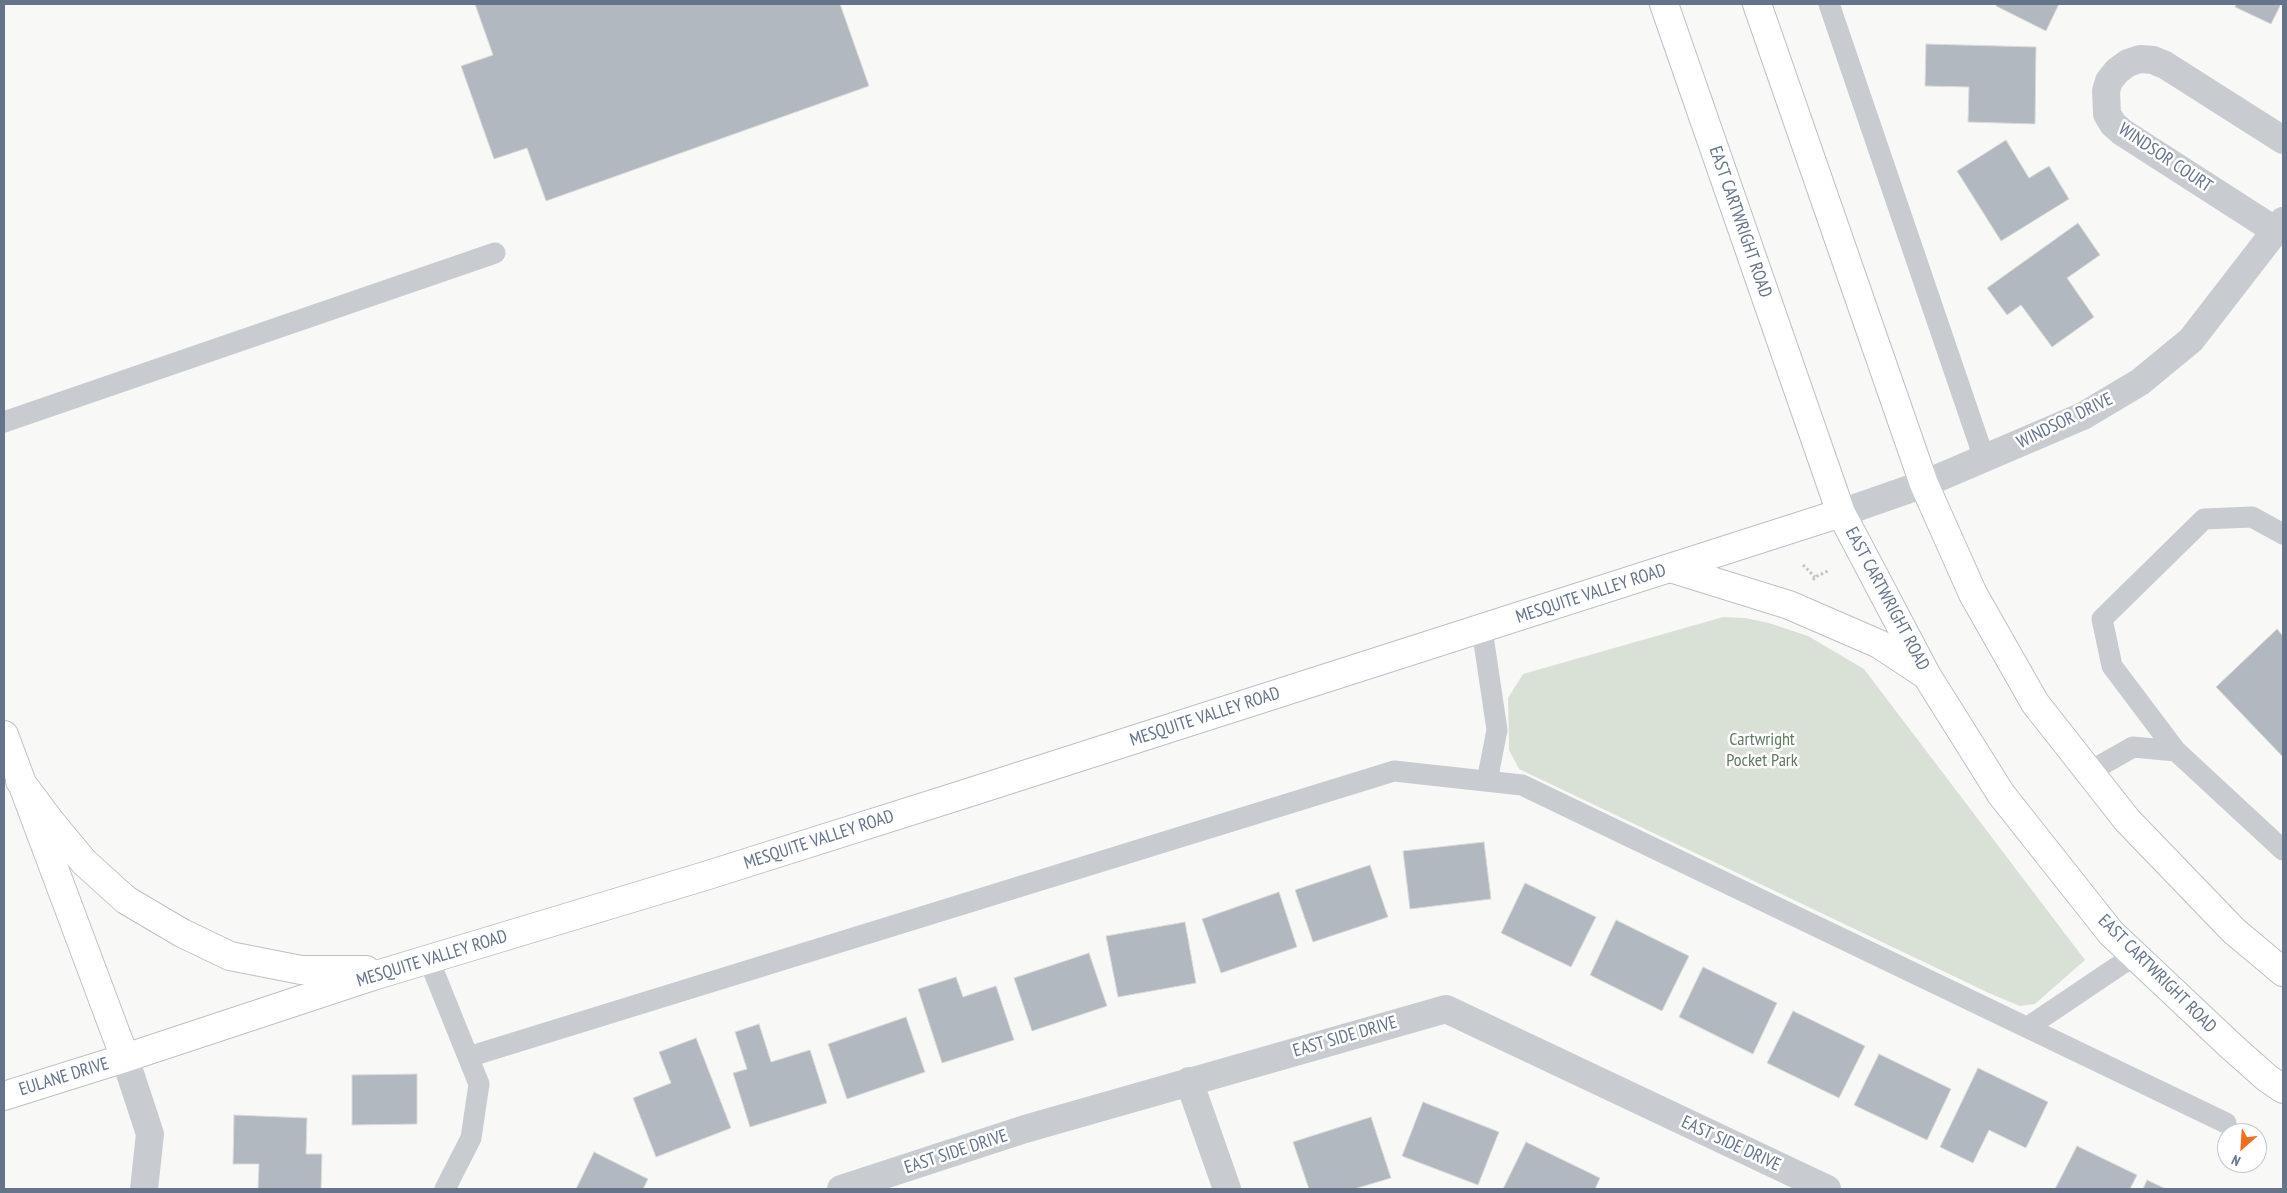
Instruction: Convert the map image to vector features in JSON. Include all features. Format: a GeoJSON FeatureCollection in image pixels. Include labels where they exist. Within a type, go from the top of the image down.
{"type":"FeatureCollection","features":[{"type":"Feature","properties":{"kind":"street","name":"EAST CARTWRIGHT ROAD"},"geometry":{"type":"LineString","coordinates":[[1664,4],[1842,513],[1928,676],[2001,794],[2112,933],[2267,1078],[2283,1089]]}},
{"type":"Feature","properties":{"kind":"street"},"geometry":{"type":"LineString","coordinates":[[1757,4],[1924,484],[1972,594],[2036,703],[2127,820],[2234,931],[2283,972]]}},
{"type":"Feature","properties":{"kind":"street","name":"WINDSOR COURT"},"geometry":{"type":"LineString","coordinates":[[2279,226],[2122,132],[2113,124],[2108,114],[2106,92],[2109,81],[2117,70],[2128,63],[2140,59],[2153,60],[2165,65],[2283,140]]}},
{"type":"Feature","properties":{"kind":"street","name":"WINDSOR DRIVE"},"geometry":{"type":"LineString","coordinates":[[1842,513],[1924,484],[2083,416],[2140,382],[2191,340],[2279,226]]}},
{"type":"Feature","properties":{"kind":"street","name":"MESQUITE VALLEY ROAD"},"geometry":{"type":"LineString","coordinates":[[125,1058],[395,970],[705,876],[1842,513]]}},
{"type":"Feature","properties":{"kind":"street"},"geometry":{"type":"LineString","coordinates":[[1670,568],[1789,605],[1879,644],[1928,676]]}},
{"type":"Feature","properties":{"kind":"street"},"geometry":{"type":"LineString","coordinates":[[4,735],[125,1058],[150,1134],[144,1189]]}},
{"type":"Feature","properties":{"kind":"street"},"geometry":{"type":"LineString","coordinates":[[20,781],[84,862],[126,900],[182,933],[230,956],[301,970],[395,970]]}},
{"type":"Feature","properties":{"kind":"street","name":"EAST SIDE DRIVE"},"geometry":{"type":"LineString","coordinates":[[841,1189],[1025,1130],[1189,1081],[1446,1009],[1827,1189]]}},
{"type":"Feature","properties":{"kind":"street","name":"EULANE DRIVE"},"geometry":{"type":"LineString","coordinates":[[4,1096],[125,1058]]}},
{"type":"Feature","properties":{"kind":"street"},"geometry":{"type":"LineString","coordinates":[[1189,1081],[1227,1189]]}},
{"type":"Feature","properties":{"kind":"lane"},"geometry":{"type":"LineString","coordinates":[[1829,4],[1984,458]]}},
{"type":"Feature","properties":{"kind":"lane"},"geometry":{"type":"LineString","coordinates":[[4,422],[495,254]]}},
{"type":"Feature","properties":{"kind":"lane"},"geometry":{"type":"LineString","coordinates":[[2283,534],[2252,517],[2204,520],[2102,619],[2112,666],[2176,752],[2283,850]]}},
{"type":"Feature","properties":{"kind":"lane"},"geometry":{"type":"LineString","coordinates":[[1482,629],[1497,730],[1487,781]]}},
{"type":"Feature","properties":{"kind":"lane"},"geometry":{"type":"LineString","coordinates":[[2089,772],[2133,747],[2176,752]]}},
{"type":"Feature","properties":{"kind":"lane"},"geometry":{"type":"LineString","coordinates":[[468,1057],[1394,771],[1522,785],[2226,1123]]}},
{"type":"Feature","properties":{"kind":"lane"},"geometry":{"type":"LineString","coordinates":[[2028,1028],[2135,955]]}},
{"type":"Feature","properties":{"kind":"lane"},"geometry":{"type":"LineString","coordinates":[[429,960],[479,1084],[471,1138],[445,1189]]}},
{"type":"Feature","properties":{"kind":"path"},"geometry":{"type":"LineString","coordinates":[[1803,566],[1814,577]]}},
{"type":"Feature","properties":{"kind":"green space","name":"Cartwright Pocket Park"},"geometry":{"type":"Polygon","coordinates":[[[1723,617],[1745,618],[1769,623],[1808,636],[1864,669],[2085,960],[2035,1004],[2020,1006],[1991,994],[1519,769],[1509,750],[1508,698],[1523,674],[1723,617]]]}},
{"type":"Feature","properties":{"kind":"building"},"geometry":{"type":"Polygon","coordinates":[[[475,4],[840,4],[869,86],[546,201],[527,148],[494,159],[461,66],[493,55],[475,4]]]}},
{"type":"Feature","properties":{"kind":"building"},"geometry":{"type":"Polygon","coordinates":[[[1997,4],[2059,4],[2046,31],[1996,6],[1997,4]]]}},
{"type":"Feature","properties":{"kind":"building"},"geometry":{"type":"Polygon","coordinates":[[[2236,4],[2281,4],[2271,24],[2235,7],[2236,4]]]}},
{"type":"Feature","properties":{"kind":"building"},"geometry":{"type":"Polygon","coordinates":[[[1926,44],[2036,47],[2035,124],[1968,122],[1969,87],[1925,86],[1926,44]]]}},
{"type":"Feature","properties":{"kind":"building"},"geometry":{"type":"Polygon","coordinates":[[[2006,140],[2029,178],[2049,166],[2069,199],[2001,241],[1957,171],[2006,140]]]}},
{"type":"Feature","properties":{"kind":"building"},"geometry":{"type":"Polygon","coordinates":[[[2078,223],[2100,255],[2067,278],[2094,317],[2052,347],[2021,305],[2007,315],[1987,288],[2078,223]]]}},
{"type":"Feature","properties":{"kind":"building"},"geometry":{"type":"Polygon","coordinates":[[[2277,629],[2283,636],[2283,757],[2216,687],[2277,629]]]}},
{"type":"Feature","properties":{"kind":"building"},"geometry":{"type":"Polygon","coordinates":[[[1484,842],[1491,899],[1410,909],[1403,851],[1484,842]]]}},
{"type":"Feature","properties":{"kind":"building"},"geometry":{"type":"Polygon","coordinates":[[[1370,865],[1388,917],[1313,942],[1295,890],[1370,865]]]}},
{"type":"Feature","properties":{"kind":"building"},"geometry":{"type":"Polygon","coordinates":[[[1525,883],[1596,917],[1571,967],[1501,933],[1525,883]]]}},
{"type":"Feature","properties":{"kind":"building"},"geometry":{"type":"Polygon","coordinates":[[[1279,892],[1297,947],[1221,973],[1202,919],[1279,892]]]}},
{"type":"Feature","properties":{"kind":"building"},"geometry":{"type":"Polygon","coordinates":[[[1616,920],[1689,956],[1662,1011],[1590,975],[1616,920]]]}},
{"type":"Feature","properties":{"kind":"building"},"geometry":{"type":"Polygon","coordinates":[[[1185,922],[1196,983],[1118,997],[1106,936],[1185,922]]]}},
{"type":"Feature","properties":{"kind":"building"},"geometry":{"type":"Polygon","coordinates":[[[1089,953],[1107,1006],[1032,1031],[1014,978],[1089,953]]]}},
{"type":"Feature","properties":{"kind":"building"},"geometry":{"type":"Polygon","coordinates":[[[1703,967],[1777,1003],[1753,1054],[1679,1017],[1703,967]]]}},
{"type":"Feature","properties":{"kind":"building"},"geometry":{"type":"Polygon","coordinates":[[[956,977],[963,997],[996,986],[1014,1040],[942,1063],[918,989],[956,977]]]}},
{"type":"Feature","properties":{"kind":"building"},"geometry":{"type":"Polygon","coordinates":[[[1793,1011],[1865,1046],[1839,1098],[1767,1063],[1793,1011]]]}},
{"type":"Feature","properties":{"kind":"building"},"geometry":{"type":"Polygon","coordinates":[[[906,1017],[925,1072],[847,1099],[828,1044],[906,1017]]]}},
{"type":"Feature","properties":{"kind":"building"},"geometry":{"type":"Polygon","coordinates":[[[759,1024],[771,1062],[810,1050],[827,1103],[750,1127],[733,1073],[747,1069],[735,1032],[759,1024]]]}},
{"type":"Feature","properties":{"kind":"building"},"geometry":{"type":"Polygon","coordinates":[[[696,1038],[731,1128],[656,1157],[633,1098],[671,1083],[659,1052],[696,1038]]]}},
{"type":"Feature","properties":{"kind":"building"},"geometry":{"type":"Polygon","coordinates":[[[1879,1054],[1951,1089],[1927,1140],[1854,1105],[1879,1054]]]}},
{"type":"Feature","properties":{"kind":"building"},"geometry":{"type":"Polygon","coordinates":[[[1978,1068],[2048,1102],[2026,1148],[1989,1130],[1973,1163],[1940,1147],[1978,1068]]]}},
{"type":"Feature","properties":{"kind":"building"},"geometry":{"type":"Polygon","coordinates":[[[417,1074],[417,1124],[352,1125],[352,1075],[417,1074]]]}},
{"type":"Feature","properties":{"kind":"building"},"geometry":{"type":"Polygon","coordinates":[[[1423,1102],[1499,1132],[1478,1185],[1402,1156],[1423,1102]]]}},
{"type":"Feature","properties":{"kind":"building"},"geometry":{"type":"Polygon","coordinates":[[[234,1115],[307,1118],[306,1154],[322,1154],[321,1189],[258,1189],[259,1164],[233,1164],[234,1115]]]}},
{"type":"Feature","properties":{"kind":"building"},"geometry":{"type":"Polygon","coordinates":[[[1371,1117],[1391,1178],[1354,1189],[1309,1189],[1293,1142],[1371,1117]]]}},
{"type":"Feature","properties":{"kind":"building"},"geometry":{"type":"Polygon","coordinates":[[[1526,1142],[1600,1178],[1595,1189],[1503,1189],[1526,1142]]]}},
{"type":"Feature","properties":{"kind":"building"},"geometry":{"type":"Polygon","coordinates":[[[2077,1146],[2137,1175],[2130,1189],[2055,1189],[2077,1146]]]}},
{"type":"Feature","properties":{"kind":"building"},"geometry":{"type":"Polygon","coordinates":[[[594,1152],[648,1179],[643,1189],[576,1189],[594,1152]]]}},
{"type":"Feature","properties":{"kind":"building"},"geometry":{"type":"Polygon","coordinates":[[[2147,1180],[2166,1189],[2143,1189],[2147,1180]]]}}]}
